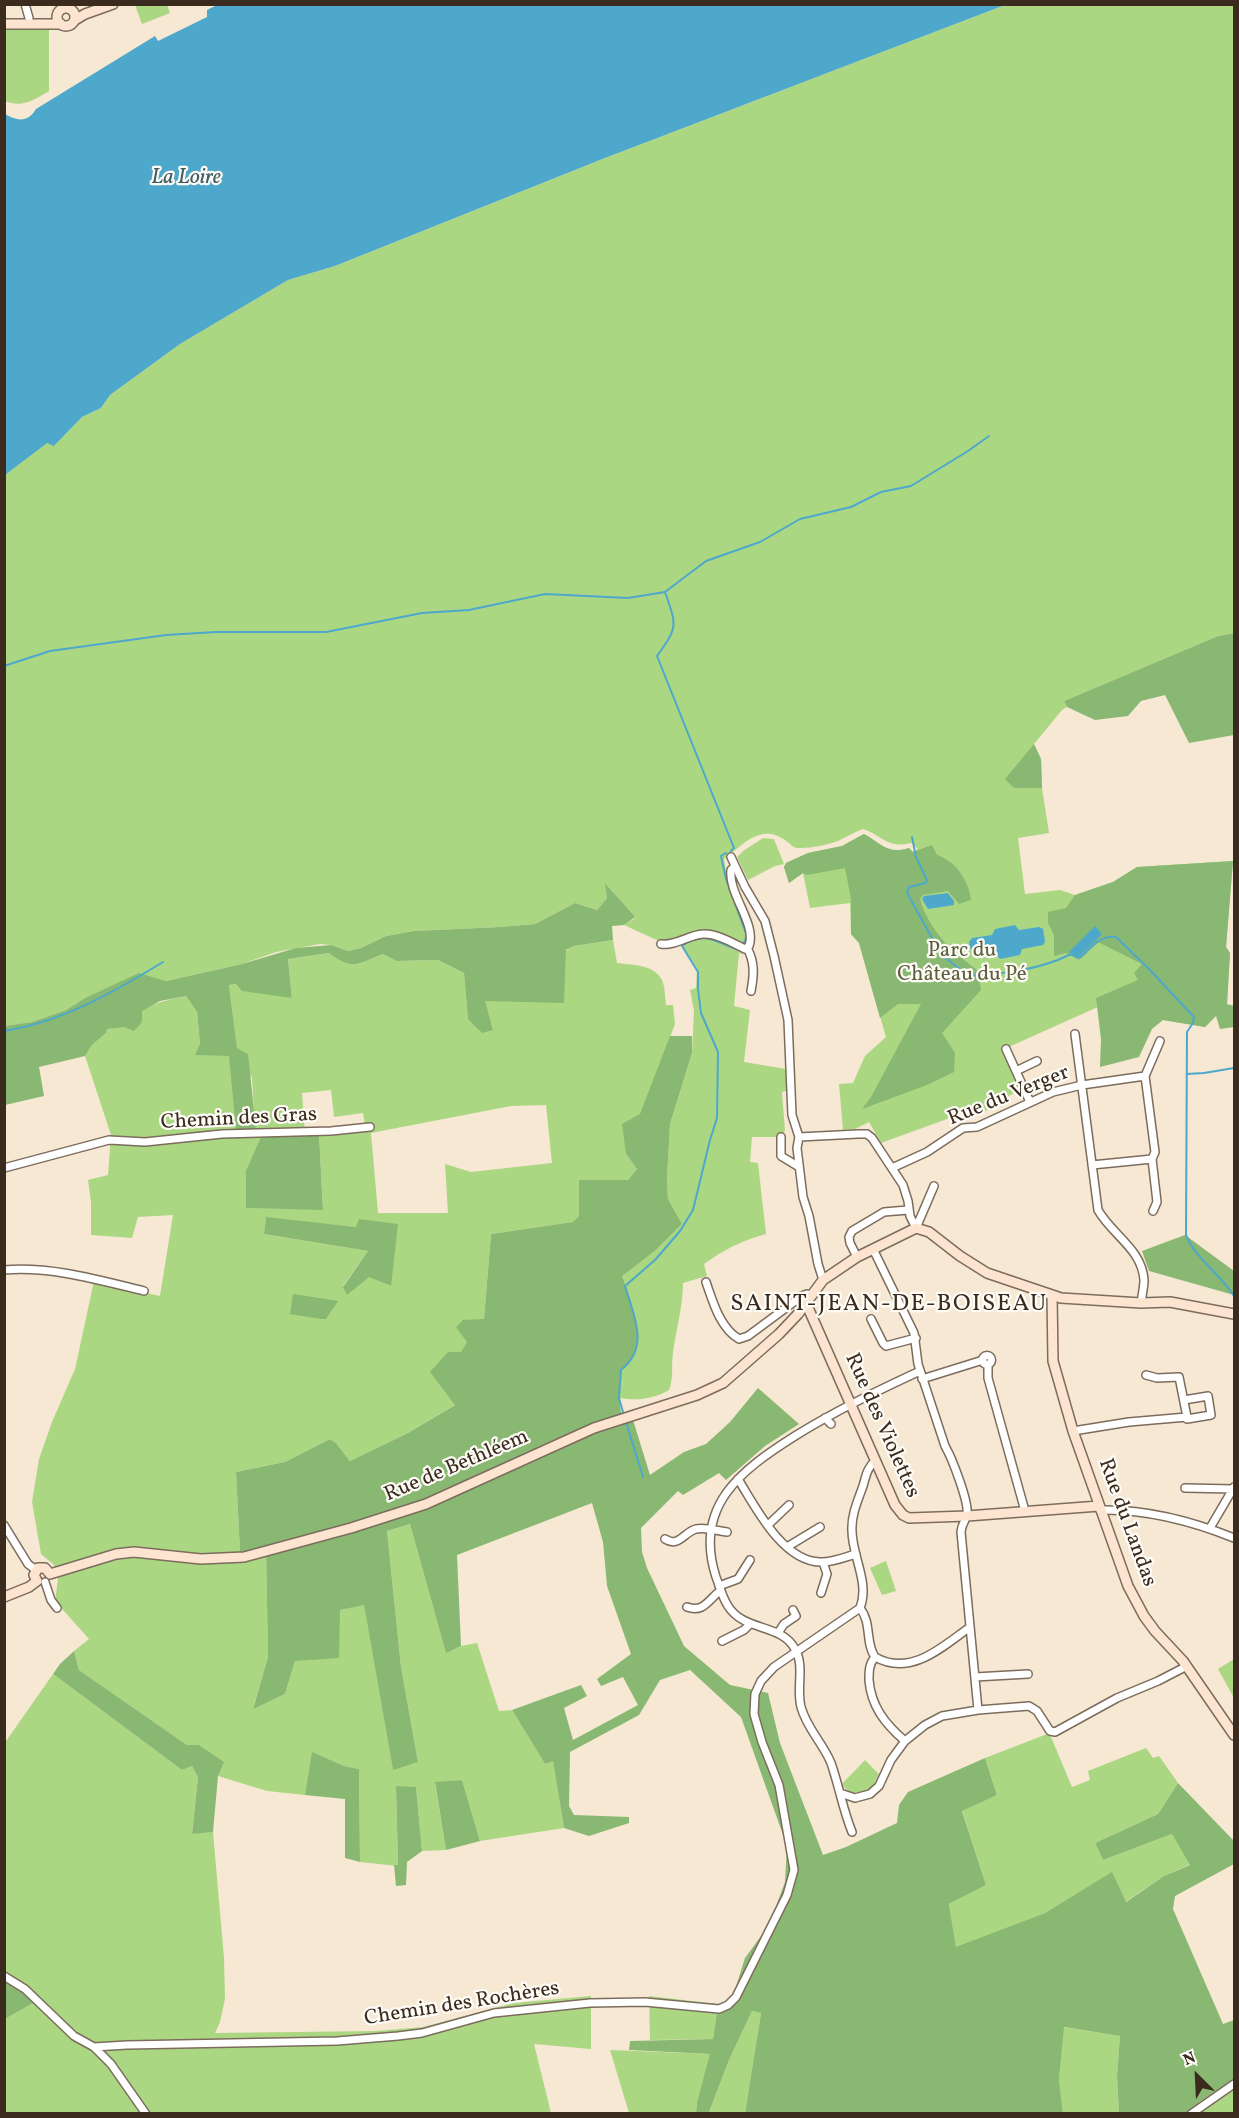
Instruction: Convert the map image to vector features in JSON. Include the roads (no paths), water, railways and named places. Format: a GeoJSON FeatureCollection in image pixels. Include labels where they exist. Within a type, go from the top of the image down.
{"type":"FeatureCollection","features":[{"type":"Feature","properties":{"kind":"main road"},"geometry":{"type":"LineString","coordinates":[[61,13],[70,25],[74,16],[97,4]]}},
{"type":"Feature","properties":{"kind":"main road"},"geometry":{"type":"LineString","coordinates":[[74,16],[113,4]]}},
{"type":"Feature","properties":{"kind":"main road"},"geometry":{"type":"LineString","coordinates":[[4,18],[47,18],[69,8],[74,16]]}},
{"type":"Feature","properties":{"kind":"main road"},"geometry":{"type":"LineString","coordinates":[[4,24],[61,13]]}},
{"type":"Feature","properties":{"kind":"main road"},"geometry":{"type":"LineString","coordinates":[[916,1228],[929,1232],[987,1273],[1061,1298],[1142,1303],[1170,1302],[1233,1314]]}},
{"type":"Feature","properties":{"kind":"main road","name":"Rue de Bethléem"},"geometry":{"type":"LineString","coordinates":[[4,1597],[44,1579],[116,1554],[134,1552],[222,1559],[244,1557],[351,1528],[418,1507],[594,1428],[697,1395],[723,1383],[779,1334],[823,1280],[857,1257],[916,1228]]}},
{"type":"Feature","properties":{"kind":"main road","name":"Rue du Landas"},"geometry":{"type":"LineString","coordinates":[[1052,1295],[1053,1361],[1073,1431],[1134,1599],[1155,1631],[1187,1666],[1234,1735]]}},
{"type":"Feature","properties":{"kind":"main road","name":"Rue des Violettes"},"geometry":{"type":"LineString","coordinates":[[808,1299],[850,1404],[895,1505],[903,1515],[909,1518],[967,1516],[1100,1508]]}},
{"type":"Feature","properties":{"kind":"main road"},"geometry":{"type":"LineString","coordinates":[[45,1568],[44,1579],[34,1575],[36,1570],[45,1568]]}},
{"type":"Feature","properties":{"kind":"street"},"geometry":{"type":"LineString","coordinates":[[25,4],[29,18]]}},
{"type":"Feature","properties":{"kind":"street"},"geometry":{"type":"LineString","coordinates":[[731,857],[765,921],[788,1020],[792,1115],[799,1137],[797,1148],[803,1197],[823,1280]]}},
{"type":"Feature","properties":{"kind":"street"},"geometry":{"type":"LineString","coordinates":[[735,866],[730,876],[750,935],[751,943],[747,948]]}},
{"type":"Feature","properties":{"kind":"street"},"geometry":{"type":"LineString","coordinates":[[661,944],[669,945],[706,934],[747,948],[753,959],[754,974],[751,991]]}},
{"type":"Feature","properties":{"kind":"street"},"geometry":{"type":"LineString","coordinates":[[1075,1034],[1098,1210],[1107,1224],[1132,1250],[1140,1263],[1144,1280],[1142,1303]]}},
{"type":"Feature","properties":{"kind":"street"},"geometry":{"type":"LineString","coordinates":[[1153,1211],[1157,1202],[1152,1159],[1155,1152],[1145,1076],[1160,1041]]}},
{"type":"Feature","properties":{"kind":"street"},"geometry":{"type":"LineString","coordinates":[[1006,1048],[1030,1102]]}},
{"type":"Feature","properties":{"kind":"street"},"geometry":{"type":"LineString","coordinates":[[1016,1071],[1037,1062]]}},
{"type":"Feature","properties":{"kind":"street","name":"Rue du Verger"},"geometry":{"type":"LineString","coordinates":[[892,1168],[927,1152],[963,1128],[977,1127],[1053,1092],[1082,1085],[1145,1076]]}},
{"type":"Feature","properties":{"kind":"street","name":"Chemin des Gras"},"geometry":{"type":"LineString","coordinates":[[4,1168],[109,1140],[145,1142],[222,1134],[331,1131],[370,1126]]}},
{"type":"Feature","properties":{"kind":"street"},"geometry":{"type":"LineString","coordinates":[[799,1137],[867,1134],[877,1144],[907,1195],[908,1210],[916,1228]]}},
{"type":"Feature","properties":{"kind":"street"},"geometry":{"type":"LineString","coordinates":[[781,1137],[781,1156],[799,1167]]}},
{"type":"Feature","properties":{"kind":"street"},"geometry":{"type":"LineString","coordinates":[[1092,1165],[1152,1159]]}},
{"type":"Feature","properties":{"kind":"street"},"geometry":{"type":"LineString","coordinates":[[916,1228],[934,1186]]}},
{"type":"Feature","properties":{"kind":"street"},"geometry":{"type":"LineString","coordinates":[[857,1257],[850,1243],[849,1237],[852,1231],[884,1212],[908,1210]]}},
{"type":"Feature","properties":{"kind":"street"},"geometry":{"type":"LineString","coordinates":[[873,1249],[916,1338],[922,1379],[964,1498],[967,1516],[962,1522],[961,1532],[978,1710]]}},
{"type":"Feature","properties":{"kind":"street"},"geometry":{"type":"LineString","coordinates":[[4,1270],[26,1270],[95,1279],[144,1291]]}},
{"type":"Feature","properties":{"kind":"street"},"geometry":{"type":"LineString","coordinates":[[706,1282],[721,1320],[739,1339],[748,1336],[802,1296],[807,1294],[808,1299]]}},
{"type":"Feature","properties":{"kind":"street"},"geometry":{"type":"LineString","coordinates":[[871,1319],[886,1346],[916,1338]]}},
{"type":"Feature","properties":{"kind":"street"},"geometry":{"type":"LineString","coordinates":[[922,1379],[985,1362],[1025,1511]]}},
{"type":"Feature","properties":{"kind":"street"},"geometry":{"type":"LineString","coordinates":[[852,1832],[845,1817],[830,1760],[811,1731],[803,1713],[800,1701],[800,1662],[797,1652],[790,1642],[778,1633],[750,1624],[729,1608],[720,1589],[710,1551],[710,1530],[722,1501],[738,1479],[764,1456],[850,1404],[920,1371]]}},
{"type":"Feature","properties":{"kind":"street"},"geometry":{"type":"LineString","coordinates":[[1146,1375],[1157,1378],[1179,1377],[1186,1417]]}},
{"type":"Feature","properties":{"kind":"street"},"geometry":{"type":"LineString","coordinates":[[1073,1431],[1129,1422],[1186,1417],[1187,1419],[1211,1415],[1208,1396],[1184,1400]]}},
{"type":"Feature","properties":{"kind":"street"},"geometry":{"type":"LineString","coordinates":[[825,1418],[831,1424]]}},
{"type":"Feature","properties":{"kind":"street"},"geometry":{"type":"LineString","coordinates":[[797,1652],[860,1608],[863,1600],[863,1585],[851,1529],[864,1483],[877,1465]]}},
{"type":"Feature","properties":{"kind":"street"},"geometry":{"type":"LineString","coordinates":[[738,1479],[768,1525],[787,1547],[801,1556],[823,1562],[856,1554]]}},
{"type":"Feature","properties":{"kind":"street"},"geometry":{"type":"LineString","coordinates":[[1185,1488],[1234,1489]]}},
{"type":"Feature","properties":{"kind":"street"},"geometry":{"type":"LineString","coordinates":[[1210,1528],[1234,1489]]}},
{"type":"Feature","properties":{"kind":"street"},"geometry":{"type":"LineString","coordinates":[[768,1525],[789,1505]]}},
{"type":"Feature","properties":{"kind":"street"},"geometry":{"type":"LineString","coordinates":[[1100,1508],[1145,1513],[1210,1528],[1234,1538]]}},
{"type":"Feature","properties":{"kind":"street"},"geometry":{"type":"LineString","coordinates":[[4,1525],[28,1564],[36,1570]]}},
{"type":"Feature","properties":{"kind":"street"},"geometry":{"type":"LineString","coordinates":[[787,1547],[820,1527]]}},
{"type":"Feature","properties":{"kind":"street"},"geometry":{"type":"LineString","coordinates":[[665,1539],[675,1542],[700,1528],[727,1532]]}},
{"type":"Feature","properties":{"kind":"street"},"geometry":{"type":"LineString","coordinates":[[687,1607],[695,1610],[701,1609],[720,1589],[738,1579],[750,1560]]}},
{"type":"Feature","properties":{"kind":"street"},"geometry":{"type":"LineString","coordinates":[[821,1593],[827,1574],[823,1562]]}},
{"type":"Feature","properties":{"kind":"street"},"geometry":{"type":"LineString","coordinates":[[44,1579],[51,1600],[57,1608]]}},
{"type":"Feature","properties":{"kind":"street"},"geometry":{"type":"LineString","coordinates":[[860,1608],[865,1614],[872,1652],[881,1660],[899,1663],[916,1661],[935,1653],[970,1627]]}},
{"type":"Feature","properties":{"kind":"street"},"geometry":{"type":"LineString","coordinates":[[778,1633],[784,1624],[796,1616],[793,1610]]}},
{"type":"Feature","properties":{"kind":"street"},"geometry":{"type":"LineString","coordinates":[[722,1641],[744,1630],[750,1624]]}},
{"type":"Feature","properties":{"kind":"street","name":"Chemin des Rochères"},"geometry":{"type":"LineString","coordinates":[[94,2047],[337,2041],[398,2036],[422,2033],[494,2013],[590,2003],[645,2002],[719,2009],[728,2005],[736,1998],[787,1895],[793,1876],[794,1864],[779,1785],[762,1742],[754,1714],[753,1700],[767,1674],[797,1652]]}},
{"type":"Feature","properties":{"kind":"street"},"geometry":{"type":"LineString","coordinates":[[876,1657],[870,1666],[871,1695],[884,1720],[905,1741]]}},
{"type":"Feature","properties":{"kind":"street"},"geometry":{"type":"LineString","coordinates":[[840,1793],[860,1798],[874,1791],[879,1786],[891,1760],[905,1741],[925,1725],[942,1716],[978,1710],[1029,1706],[1037,1711],[1050,1731],[1055,1731],[1117,1698],[1187,1666]]}},
{"type":"Feature","properties":{"kind":"street"},"geometry":{"type":"LineString","coordinates":[[975,1677],[1028,1674]]}},
{"type":"Feature","properties":{"kind":"street"},"geometry":{"type":"LineString","coordinates":[[4,1976],[25,1989],[74,2036],[94,2047],[111,2064],[146,2114]]}},
{"type":"Feature","properties":{"kind":"street"},"geometry":{"type":"LineString","coordinates":[[1191,2114],[1234,2084]]}},
{"type":"Feature","properties":{"kind":"water","name":"La Loire"},"geometry":{"type":"Polygon","coordinates":[[[217,5],[1005,5],[605,158],[335,266],[288,280],[180,344],[110,395],[101,408],[82,417],[54,446],[47,443],[5,475],[5,114],[18,119],[26,119],[36,109],[155,36],[158,41],[207,17],[207,10],[217,5]]]}},
{"type":"Feature","properties":{"kind":"water"},"geometry":{"type":"Polygon","coordinates":[[[948,893],[954,905],[928,909],[922,899],[924,896],[948,893]]]}},
{"type":"Feature","properties":{"kind":"water"},"geometry":{"type":"Polygon","coordinates":[[[1015,925],[1019,930],[1039,927],[1043,929],[1045,942],[1043,945],[1022,949],[1020,955],[1000,959],[996,954],[975,957],[972,955],[969,942],[972,938],[992,935],[995,929],[1015,925]]]}},
{"type":"Feature","properties":{"kind":"water"},"geometry":{"type":"Polygon","coordinates":[[[1095,926],[1102,934],[1077,959],[1069,952],[1095,926]]]}},
{"type":"Feature","properties":{"kind":"waterway"},"geometry":{"type":"LineString","coordinates":[[4,666],[50,651],[166,635],[216,632],[326,632],[422,613],[469,610],[545,594],[628,598],[665,592],[706,561],[760,542],[800,519],[851,507],[881,492],[911,486],[989,436]]}},
{"type":"Feature","properties":{"kind":"waterway"},"geometry":{"type":"LineString","coordinates":[[665,592],[672,612],[673,626],[669,639],[657,656],[734,848],[731,851]]}},
{"type":"Feature","properties":{"kind":"waterway"},"geometry":{"type":"LineString","coordinates":[[912,837],[916,857],[927,880],[926,883],[909,887],[907,893],[941,954],[968,976],[1020,970],[1073,955]]}},
{"type":"Feature","properties":{"kind":"waterway"},"geometry":{"type":"LineString","coordinates":[[726,853],[721,856],[726,879],[747,936],[743,945]]}},
{"type":"Feature","properties":{"kind":"waterway"},"geometry":{"type":"LineString","coordinates":[[1079,957],[1101,940],[1116,937],[1194,1017],[1187,1032],[1186,1235],[1196,1252],[1234,1296]]}},
{"type":"Feature","properties":{"kind":"waterway"},"geometry":{"type":"LineString","coordinates":[[623,1412],[619,1398],[621,1370],[630,1361],[637,1341],[635,1320],[625,1286],[655,1260],[680,1231],[693,1210],[717,1118],[718,1052],[701,1013],[698,972],[682,946],[690,941],[705,938],[741,951]]}},
{"type":"Feature","properties":{"kind":"waterway"},"geometry":{"type":"LineString","coordinates":[[4,1031],[25,1027],[67,1013],[106,995],[163,962]]}},
{"type":"Feature","properties":{"kind":"waterway"},"geometry":{"type":"LineString","coordinates":[[1187,1074],[1234,1068]]}},
{"type":"Feature","properties":{"kind":"waterway"},"geometry":{"type":"LineString","coordinates":[[626,1422],[643,1477]]}},
{"type":"Feature","properties":{"kind":"district","name":"SAINT-JEAN-DE-BOISEAU"},"geometry":{"type":"Point","coordinates":[889,1306]}},
{"type":"Feature","properties":{"kind":"park label","name":"Parc du Château du Pé"},"geometry":{"type":"Point","coordinates":[962,964]}}]}
